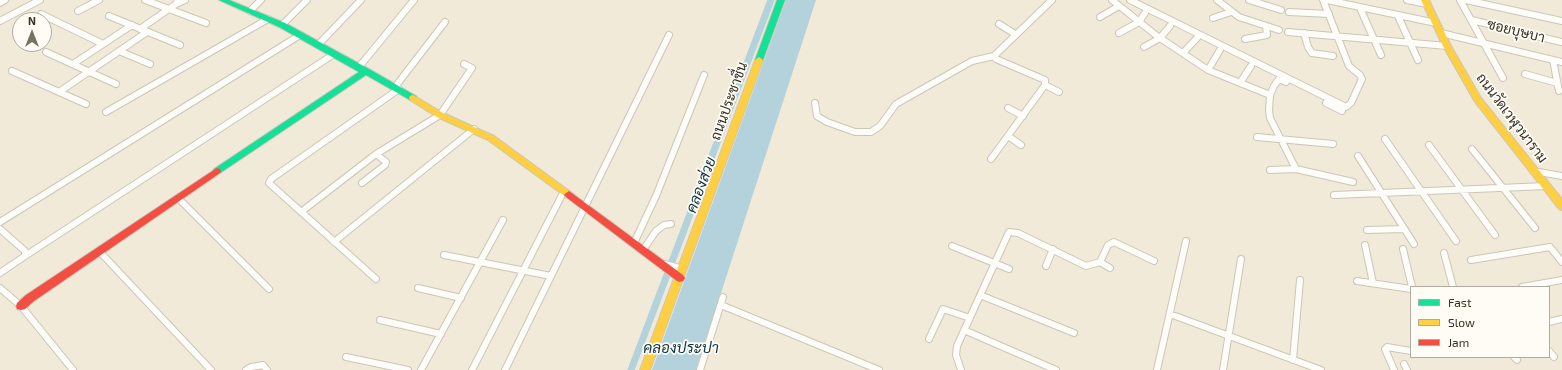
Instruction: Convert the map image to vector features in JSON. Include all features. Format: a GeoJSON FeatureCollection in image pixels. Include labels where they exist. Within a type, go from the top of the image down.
{"type":"FeatureCollection","features":[{"type":"Feature","properties":{"kind":"street"},"geometry":{"type":"LineString","coordinates":[[0,3],[5,0]]}},
{"type":"Feature","properties":{"kind":"street"},"geometry":{"type":"LineString","coordinates":[[0,21],[40,0]]}},
{"type":"Feature","properties":{"kind":"street"},"geometry":{"type":"LineString","coordinates":[[78,11],[99,0]]}},
{"type":"Feature","properties":{"kind":"street"},"geometry":{"type":"LineString","coordinates":[[145,0],[206,23]]}},
{"type":"Feature","properties":{"kind":"street"},"geometry":{"type":"LineString","coordinates":[[140,29],[177,2],[185,0]]}},
{"type":"Feature","properties":{"kind":"street"},"geometry":{"type":"LineString","coordinates":[[223,0],[282,25],[397,88],[440,115],[474,129],[491,138],[643,250],[660,262],[682,274]]}},
{"type":"Feature","properties":{"kind":"street"},"geometry":{"type":"LineString","coordinates":[[250,11],[262,0]]}},
{"type":"Feature","properties":{"kind":"street"},"geometry":{"type":"LineString","coordinates":[[282,25],[307,0]]}},
{"type":"Feature","properties":{"kind":"street"},"geometry":{"type":"LineString","coordinates":[[318,45],[361,0]]}},
{"type":"Feature","properties":{"kind":"street"},"geometry":{"type":"LineString","coordinates":[[21,306],[30,298],[100,252],[362,69],[414,0]]}},
{"type":"Feature","properties":{"kind":"street","name":"ถนนประชาชื่น"},"geometry":{"type":"LineString","coordinates":[[646,370],[781,0]]}},
{"type":"Feature","properties":{"kind":"street"},"geometry":{"type":"LineString","coordinates":[[815,103],[817,116],[827,122],[855,132],[872,132],[880,126],[896,104],[972,61],[994,56],[1015,34],[1052,0]]}},
{"type":"Feature","properties":{"kind":"street"},"geometry":{"type":"LineString","coordinates":[[1112,0],[1160,38],[1208,70],[1270,95]]}},
{"type":"Feature","properties":{"kind":"street"},"geometry":{"type":"LineString","coordinates":[[1130,0],[1346,107],[1351,103],[1362,80],[1360,75],[1349,66],[1323,0]]}},
{"type":"Feature","properties":{"kind":"street"},"geometry":{"type":"LineString","coordinates":[[1218,0],[1238,17],[1279,30]]}},
{"type":"Feature","properties":{"kind":"street"},"geometry":{"type":"LineString","coordinates":[[1249,0],[1282,10]]}},
{"type":"Feature","properties":{"kind":"street"},"geometry":{"type":"LineString","coordinates":[[1327,0],[1436,23]]}},
{"type":"Feature","properties":{"kind":"street"},"geometry":{"type":"LineString","coordinates":[[1407,0],[1426,2]]}},
{"type":"Feature","properties":{"kind":"street"},"geometry":{"type":"LineString","coordinates":[[1460,0],[1503,78]]}},
{"type":"Feature","properties":{"kind":"street"},"geometry":{"type":"LineString","coordinates":[[1466,0],[1562,21]]}},
{"type":"Feature","properties":{"kind":"street","name":"ถนนวัดเวฬุวนาราม"},"geometry":{"type":"LineString","coordinates":[[1426,2],[1447,46],[1478,100],[1562,206]]}},
{"type":"Feature","properties":{"kind":"street"},"geometry":{"type":"LineString","coordinates":[[1100,17],[1120,6]]}},
{"type":"Feature","properties":{"kind":"street"},"geometry":{"type":"LineString","coordinates":[[1360,8],[1381,55]]}},
{"type":"Feature","properties":{"kind":"street"},"geometry":{"type":"LineString","coordinates":[[1213,18],[1231,12]]}},
{"type":"Feature","properties":{"kind":"street"},"geometry":{"type":"LineString","coordinates":[[1289,12],[1329,14]]}},
{"type":"Feature","properties":{"kind":"street"},"geometry":{"type":"LineString","coordinates":[[1119,33],[1139,22],[1144,14]]}},
{"type":"Feature","properties":{"kind":"street"},"geometry":{"type":"LineString","coordinates":[[109,16],[180,45]]}},
{"type":"Feature","properties":{"kind":"street"},"geometry":{"type":"LineString","coordinates":[[1398,16],[1418,60]]}},
{"type":"Feature","properties":{"kind":"street"},"geometry":{"type":"LineString","coordinates":[[106,112],[268,19]]}},
{"type":"Feature","properties":{"kind":"street"},"geometry":{"type":"LineString","coordinates":[[52,20],[103,44]]}},
{"type":"Feature","properties":{"kind":"street","name":"ซอยบุษบา"},"geometry":{"type":"LineString","coordinates":[[1472,20],[1561,42]]}},
{"type":"Feature","properties":{"kind":"street"},"geometry":{"type":"LineString","coordinates":[[376,279],[269,183],[271,179],[397,88],[446,22]]}},
{"type":"Feature","properties":{"kind":"street"},"geometry":{"type":"LineString","coordinates":[[999,24],[1015,34]]}},
{"type":"Feature","properties":{"kind":"street"},"geometry":{"type":"LineString","coordinates":[[73,64],[132,25]]}},
{"type":"Feature","properties":{"kind":"street"},"geometry":{"type":"LineString","coordinates":[[1144,47],[1160,38],[1170,26]]}},
{"type":"Feature","properties":{"kind":"street"},"geometry":{"type":"LineString","coordinates":[[1245,39],[1266,35],[1266,26]]}},
{"type":"Feature","properties":{"kind":"street"},"geometry":{"type":"LineString","coordinates":[[59,92],[147,32]]}},
{"type":"Feature","properties":{"kind":"street"},"geometry":{"type":"LineString","coordinates":[[1288,32],[1338,35],[1447,46]]}},
{"type":"Feature","properties":{"kind":"street"},"geometry":{"type":"LineString","coordinates":[[1304,33],[1308,47],[1312,53],[1333,56]]}},
{"type":"Feature","properties":{"kind":"street"},"geometry":{"type":"LineString","coordinates":[[1441,33],[1562,62]]}},
{"type":"Feature","properties":{"kind":"street"},"geometry":{"type":"LineString","coordinates":[[0,222],[300,35]]}},
{"type":"Feature","properties":{"kind":"street"},"geometry":{"type":"LineString","coordinates":[[505,370],[669,35]]}},
{"type":"Feature","properties":{"kind":"street"},"geometry":{"type":"LineString","coordinates":[[1183,53],[1197,38]]}},
{"type":"Feature","properties":{"kind":"street"},"geometry":{"type":"LineString","coordinates":[[1208,70],[1220,50]]}},
{"type":"Feature","properties":{"kind":"street"},"geometry":{"type":"LineString","coordinates":[[119,51],[150,64]]}},
{"type":"Feature","properties":{"kind":"street"},"geometry":{"type":"LineString","coordinates":[[46,52],[116,84]]}},
{"type":"Feature","properties":{"kind":"street"},"geometry":{"type":"LineString","coordinates":[[0,273],[334,54]]}},
{"type":"Feature","properties":{"kind":"street"},"geometry":{"type":"LineString","coordinates":[[991,160],[1008,136],[1020,115],[1045,85],[1045,80],[996,59],[994,56]]}},
{"type":"Feature","properties":{"kind":"street"},"geometry":{"type":"LineString","coordinates":[[1553,60],[1559,91]]}},
{"type":"Feature","properties":{"kind":"street"},"geometry":{"type":"LineString","coordinates":[[301,212],[376,154],[440,115],[472,68],[464,64]]}},
{"type":"Feature","properties":{"kind":"street"},"geometry":{"type":"LineString","coordinates":[[1240,83],[1251,66]]}},
{"type":"Feature","properties":{"kind":"street"},"geometry":{"type":"LineString","coordinates":[[12,71],[86,104]]}},
{"type":"Feature","properties":{"kind":"street"},"geometry":{"type":"LineString","coordinates":[[1525,74],[1557,83]]}},
{"type":"Feature","properties":{"kind":"street"},"geometry":{"type":"LineString","coordinates":[[634,243],[656,196],[704,75]]}},
{"type":"Feature","properties":{"kind":"street"},"geometry":{"type":"LineString","coordinates":[[1296,169],[1270,118],[1270,95],[1279,79],[1342,111]]}},
{"type":"Feature","properties":{"kind":"street"},"geometry":{"type":"LineString","coordinates":[[1045,85],[1059,92]]}},
{"type":"Feature","properties":{"kind":"street"},"geometry":{"type":"LineString","coordinates":[[1010,109],[1020,115]]}},
{"type":"Feature","properties":{"kind":"street"},"geometry":{"type":"LineString","coordinates":[[334,242],[474,129]]}},
{"type":"Feature","properties":{"kind":"street"},"geometry":{"type":"LineString","coordinates":[[1008,136],[1021,145]]}},
{"type":"Feature","properties":{"kind":"street"},"geometry":{"type":"LineString","coordinates":[[1257,137],[1333,144]]}},
{"type":"Feature","properties":{"kind":"street"},"geometry":{"type":"LineString","coordinates":[[1385,139],[1456,241]]}},
{"type":"Feature","properties":{"kind":"street"},"geometry":{"type":"LineString","coordinates":[[1430,145],[1495,234]]}},
{"type":"Feature","properties":{"kind":"street"},"geometry":{"type":"LineString","coordinates":[[1472,149],[1535,228]]}},
{"type":"Feature","properties":{"kind":"street"},"geometry":{"type":"LineString","coordinates":[[362,183],[385,165],[386,162],[376,154]]}},
{"type":"Feature","properties":{"kind":"street"},"geometry":{"type":"LineString","coordinates":[[1358,156],[1414,244]]}},
{"type":"Feature","properties":{"kind":"street"},"geometry":{"type":"LineString","coordinates":[[1270,170],[1296,169],[1353,182]]}},
{"type":"Feature","properties":{"kind":"street"},"geometry":{"type":"LineString","coordinates":[[1533,171],[1562,176]]}},
{"type":"Feature","properties":{"kind":"street"},"geometry":{"type":"LineString","coordinates":[[1334,195],[1546,186]]}},
{"type":"Feature","properties":{"kind":"street"},"geometry":{"type":"LineString","coordinates":[[472,370],[564,191]]}},
{"type":"Feature","properties":{"kind":"street"},"geometry":{"type":"LineString","coordinates":[[178,198],[269,289]]}},
{"type":"Feature","properties":{"kind":"street"},"geometry":{"type":"LineString","coordinates":[[421,370],[481,263],[503,220]]}},
{"type":"Feature","properties":{"kind":"street"},"geometry":{"type":"LineString","coordinates":[[643,250],[656,231],[664,225],[671,224]]}},
{"type":"Feature","properties":{"kind":"street"},"geometry":{"type":"LineString","coordinates":[[0,229],[25,251],[25,256]]}},
{"type":"Feature","properties":{"kind":"street"},"geometry":{"type":"LineString","coordinates":[[1367,230],[1404,229]]}},
{"type":"Feature","properties":{"kind":"street"},"geometry":{"type":"LineString","coordinates":[[962,370],[956,355],[957,346],[1009,232],[1018,233],[1086,266],[1100,262],[1110,268]]}},
{"type":"Feature","properties":{"kind":"street"},"geometry":{"type":"LineString","coordinates":[[1157,370],[1186,240]]}},
{"type":"Feature","properties":{"kind":"street"},"geometry":{"type":"LineString","coordinates":[[1100,262],[1108,245],[1114,242],[1154,261]]}},
{"type":"Feature","properties":{"kind":"street"},"geometry":{"type":"LineString","coordinates":[[1365,245],[1373,283]]}},
{"type":"Feature","properties":{"kind":"street"},"geometry":{"type":"LineString","coordinates":[[952,246],[1009,269]]}},
{"type":"Feature","properties":{"kind":"street"},"geometry":{"type":"LineString","coordinates":[[1471,260],[1550,247],[1562,262]]}},
{"type":"Feature","properties":{"kind":"street"},"geometry":{"type":"LineString","coordinates":[[1403,249],[1411,286]]}},
{"type":"Feature","properties":{"kind":"street"},"geometry":{"type":"LineString","coordinates":[[1046,266],[1053,250]]}},
{"type":"Feature","properties":{"kind":"street"},"geometry":{"type":"LineString","coordinates":[[100,252],[211,370]]}},
{"type":"Feature","properties":{"kind":"street"},"geometry":{"type":"LineString","coordinates":[[1444,254],[1453,286]]}},
{"type":"Feature","properties":{"kind":"street"},"geometry":{"type":"LineString","coordinates":[[444,255],[551,276]]}},
{"type":"Feature","properties":{"kind":"street"},"geometry":{"type":"LineString","coordinates":[[1223,370],[1241,259]]}},
{"type":"Feature","properties":{"kind":"street"},"geometry":{"type":"LineString","coordinates":[[1292,360],[1300,280]]}},
{"type":"Feature","properties":{"kind":"street"},"geometry":{"type":"LineString","coordinates":[[1528,286],[1562,280]]}},
{"type":"Feature","properties":{"kind":"street"},"geometry":{"type":"LineString","coordinates":[[1357,281],[1410,288]]}},
{"type":"Feature","properties":{"kind":"street"},"geometry":{"type":"LineString","coordinates":[[0,288],[21,306],[73,370]]}},
{"type":"Feature","properties":{"kind":"street"},"geometry":{"type":"LineString","coordinates":[[418,288],[461,298]]}},
{"type":"Feature","properties":{"kind":"street"},"geometry":{"type":"LineString","coordinates":[[980,295],[1074,333]]}},
{"type":"Feature","properties":{"kind":"street"},"geometry":{"type":"LineString","coordinates":[[700,370],[723,297]]}},
{"type":"Feature","properties":{"kind":"street"},"geometry":{"type":"LineString","coordinates":[[721,305],[865,367],[879,370]]}},
{"type":"Feature","properties":{"kind":"street"},"geometry":{"type":"LineString","coordinates":[[929,339],[943,309],[970,318]]}},
{"type":"Feature","properties":{"kind":"street"},"geometry":{"type":"LineString","coordinates":[[1170,314],[1322,370]]}},
{"type":"Feature","properties":{"kind":"street"},"geometry":{"type":"LineString","coordinates":[[1550,322],[1562,319]]}},
{"type":"Feature","properties":{"kind":"street"},"geometry":{"type":"LineString","coordinates":[[380,320],[441,334]]}},
{"type":"Feature","properties":{"kind":"street"},"geometry":{"type":"LineString","coordinates":[[964,330],[1056,370]]}},
{"type":"Feature","properties":{"kind":"street"},"geometry":{"type":"LineString","coordinates":[[1394,370],[1385,349],[1387,347],[1410,351]]}},
{"type":"Feature","properties":{"kind":"street"},"geometry":{"type":"LineString","coordinates":[[346,357],[408,370]]}},
{"type":"Feature","properties":{"kind":"street"},"geometry":{"type":"LineString","coordinates":[[246,370],[252,366],[262,365],[267,370]]}},
{"type":"Feature","properties":{"kind":"water","name":"คลองประปา"},"geometry":{"type":"Polygon","coordinates":[[[786,0],[816,0],[696,370],[652,370],[786,0]]]}},
{"type":"Feature","properties":{"kind":"waterway","name":"คลองส่วย"},"geometry":{"type":"LineString","coordinates":[[631,370],[771,0]]}},
{"type":"Feature","properties":{"kind":"traffic: fast"},"geometry":{"type":"LineString","coordinates":[[223,0],[282,25],[413,98]]}},
{"type":"Feature","properties":{"kind":"traffic: fast"},"geometry":{"type":"LineString","coordinates":[[759,60],[781,0]]}},
{"type":"Feature","properties":{"kind":"traffic: fast"},"geometry":{"type":"LineString","coordinates":[[217,171],[366,71]]}},
{"type":"Feature","properties":{"kind":"traffic: slow"},"geometry":{"type":"LineString","coordinates":[[1425,0],[1447,46],[1478,100],[1562,206]]}},
{"type":"Feature","properties":{"kind":"traffic: slow"},"geometry":{"type":"LineString","coordinates":[[645,370],[759,60]]}},
{"type":"Feature","properties":{"kind":"traffic: slow"},"geometry":{"type":"LineString","coordinates":[[413,98],[440,115],[491,138],[569,195]]}},
{"type":"Feature","properties":{"kind":"traffic: jam"},"geometry":{"type":"LineString","coordinates":[[21,306],[30,298],[217,171]]}},
{"type":"Feature","properties":{"kind":"traffic: jam"},"geometry":{"type":"LineString","coordinates":[[569,195],[680,278]]}}]}
